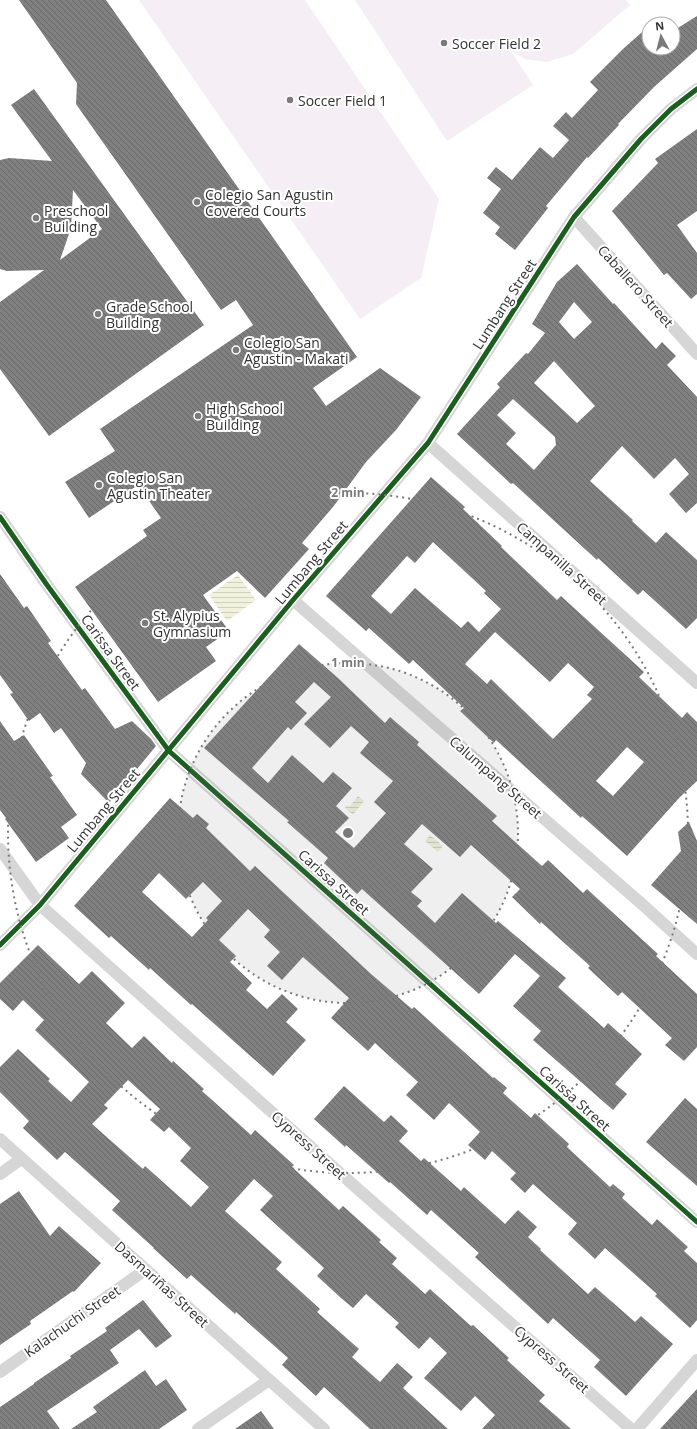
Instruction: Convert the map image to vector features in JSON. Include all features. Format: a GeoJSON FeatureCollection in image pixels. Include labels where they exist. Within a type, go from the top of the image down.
{"type":"FeatureCollection","features":[{"type":"Feature","properties":{"kind":"street","name":"Lumbang Street"},"geometry":{"type":"LineString","coordinates":[[0,945],[40,905],[293,600],[428,443],[574,217],[641,139],[671,109],[697,89]]}},
{"type":"Feature","properties":{"kind":"street","name":"Caballero Street"},"geometry":{"type":"LineString","coordinates":[[574,217],[697,354]]}},
{"type":"Feature","properties":{"kind":"street","name":"Campanilla Street"},"geometry":{"type":"LineString","coordinates":[[428,443],[697,682]]}},
{"type":"Feature","properties":{"kind":"street","name":"Carissa Street"},"geometry":{"type":"LineString","coordinates":[[0,517],[47,585],[169,750],[697,1222]]}},
{"type":"Feature","properties":{"kind":"street","name":"Calumpang Street"},"geometry":{"type":"LineString","coordinates":[[293,600],[643,905],[697,954]]}},
{"type":"Feature","properties":{"kind":"street","name":"Cypress Street"},"geometry":{"type":"LineString","coordinates":[[0,849],[40,905],[359,1190],[631,1429]]}},
{"type":"Feature","properties":{"kind":"street","name":"Dasmariñas Street"},"geometry":{"type":"LineString","coordinates":[[0,1139],[324,1429]]}},
{"type":"Feature","properties":{"kind":"street"},"geometry":{"type":"LineString","coordinates":[[0,1174],[21,1159]]}},
{"type":"Feature","properties":{"kind":"street","name":"Kalachuchi Street"},"geometry":{"type":"LineString","coordinates":[[0,1372],[145,1270]]}},
{"type":"Feature","properties":{"kind":"street"},"geometry":{"type":"LineString","coordinates":[[638,1429],[697,1360]]}},
{"type":"Feature","properties":{"kind":"street"},"geometry":{"type":"LineString","coordinates":[[198,1429],[269,1380]]}},
{"type":"Feature","properties":{"kind":"shaded area","name":"Soccer Field 1"},"geometry":{"type":"Polygon","coordinates":[[[139,0],[305,0],[439,199],[421,278],[360,319],[139,0]]]}},
{"type":"Feature","properties":{"kind":"shaded area","name":"Soccer Field 2"},"geometry":{"type":"Polygon","coordinates":[[[355,0],[626,0],[630,5],[573,54],[547,62],[525,59],[510,50],[533,85],[447,141],[355,0]]]}},
{"type":"Feature","properties":{"kind":"shaded area"},"geometry":{"type":"Polygon","coordinates":[[[238,575],[256,600],[227,621],[209,595],[238,575]]]}},
{"type":"Feature","properties":{"kind":"shaded area"},"geometry":{"type":"Polygon","coordinates":[[[358,796],[364,801],[353,815],[345,808],[347,805],[349,807],[358,796]]]}},
{"type":"Feature","properties":{"kind":"shaded area"},"geometry":{"type":"Polygon","coordinates":[[[430,835],[443,846],[438,852],[425,841],[430,835]]]}},
{"type":"Feature","properties":{"kind":"building"},"geometry":{"type":"Polygon","coordinates":[[[19,0],[106,0],[357,357],[313,388],[326,406],[380,368],[421,397],[396,430],[366,462],[333,507],[302,543],[309,549],[265,598],[237,571],[203,595],[229,631],[206,647],[216,661],[158,702],[75,587],[147,536],[143,530],[161,518],[138,485],[89,518],[65,482],[115,451],[100,429],[253,325],[236,300],[221,310],[76,104],[77,83],[19,0]]]}},
{"type":"Feature","properties":{"kind":"building"},"geometry":{"type":"Polygon","coordinates":[[[697,16],[697,49],[654,87],[588,158],[587,157],[546,206],[548,208],[515,250],[495,234],[500,227],[483,213],[501,189],[487,178],[496,167],[512,180],[540,147],[553,158],[569,140],[553,126],[566,112],[572,118],[598,90],[590,82],[641,33],[641,56],[681,56],[681,26],[697,16]]]}},
{"type":"Feature","properties":{"kind":"building","name":"Grade School Building"},"geometry":{"type":"Polygon","coordinates":[[[34,89],[204,325],[49,436],[0,369],[0,302],[44,270],[7,271],[0,269],[0,160],[9,158],[52,161],[11,105],[34,89]],[[73,190],[71,228],[60,260],[102,229],[73,190]]]}},
{"type":"Feature","properties":{"kind":"building"},"geometry":{"type":"Polygon","coordinates":[[[697,129],[697,211],[677,225],[697,253],[697,294],[691,299],[667,273],[664,275],[612,211],[658,163],[655,159],[697,129]]]}},
{"type":"Feature","properties":{"kind":"building"},"geometry":{"type":"Polygon","coordinates":[[[577,264],[656,349],[662,342],[676,356],[667,365],[697,397],[697,503],[686,513],[669,494],[689,474],[675,458],[654,479],[622,446],[590,481],[656,543],[666,532],[697,560],[697,618],[686,629],[643,590],[638,595],[598,558],[597,560],[513,483],[511,484],[457,434],[500,387],[497,384],[526,353],[528,354],[545,333],[532,324],[557,282],[577,264]],[[574,302],[559,322],[574,339],[592,322],[574,302]],[[554,361],[534,383],[577,423],[595,406],[554,361]],[[513,399],[497,415],[516,433],[506,444],[534,470],[556,445],[555,437],[513,399]]]}},
{"type":"Feature","properties":{"kind":"building"},"geometry":{"type":"Polygon","coordinates":[[[431,477],[465,507],[463,509],[557,600],[561,596],[644,672],[639,677],[682,718],[687,712],[697,722],[697,781],[680,797],[627,856],[582,816],[581,818],[496,740],[494,743],[460,711],[464,708],[413,660],[409,664],[369,628],[366,631],[326,596],[431,477]],[[433,542],[415,563],[407,556],[371,596],[391,614],[415,588],[461,628],[468,621],[479,632],[501,609],[484,593],[486,591],[433,542]],[[495,632],[465,664],[487,684],[491,679],[553,739],[592,699],[587,695],[594,687],[568,663],[550,682],[495,632]],[[627,747],[596,781],[613,796],[644,762],[627,747]]]}},
{"type":"Feature","properties":{"kind":"building"},"geometry":{"type":"Polygon","coordinates":[[[0,574],[24,608],[27,606],[51,641],[48,643],[82,690],[85,688],[115,729],[132,721],[151,739],[156,746],[109,803],[81,774],[86,763],[61,728],[54,733],[40,713],[29,721],[10,694],[13,693],[0,675],[0,574]]]}},
{"type":"Feature","properties":{"kind":"building"},"geometry":{"type":"Polygon","coordinates":[[[299,644],[338,678],[385,723],[390,717],[419,742],[417,745],[497,816],[492,821],[542,866],[548,860],[583,893],[587,889],[658,954],[656,956],[697,994],[697,1047],[684,1061],[665,1045],[672,1038],[622,992],[618,996],[588,968],[590,966],[541,922],[540,924],[512,897],[520,889],[471,845],[460,857],[422,824],[404,844],[433,869],[411,892],[422,901],[417,906],[435,923],[462,893],[496,923],[498,921],[566,978],[558,987],[604,1028],[608,1023],[642,1054],[615,1084],[627,1094],[613,1110],[533,1040],[541,1031],[513,1006],[540,976],[515,954],[479,994],[362,889],[357,894],[324,863],[328,858],[287,822],[289,821],[204,748],[299,644]],[[314,682],[295,702],[307,713],[291,730],[288,727],[252,768],[268,783],[292,755],[323,783],[333,772],[352,788],[336,806],[349,818],[335,832],[354,848],[386,813],[374,802],[393,781],[360,753],[369,742],[351,726],[330,748],[304,724],[331,697],[314,682]]]}},
{"type":"Feature","properties":{"kind":"building"},"geometry":{"type":"Polygon","coordinates":[[[0,721],[14,741],[24,735],[53,776],[50,777],[77,815],[61,827],[69,838],[36,862],[0,810],[0,721]]]}},
{"type":"Feature","properties":{"kind":"building"},"geometry":{"type":"Polygon","coordinates":[[[170,798],[193,818],[197,814],[209,824],[206,828],[250,871],[255,866],[371,974],[412,1009],[414,1007],[493,1078],[494,1077],[507,1088],[503,1093],[531,1118],[535,1113],[569,1144],[567,1147],[610,1187],[613,1184],[625,1194],[622,1198],[652,1225],[657,1219],[688,1247],[684,1251],[697,1263],[697,1320],[690,1328],[655,1296],[657,1294],[605,1248],[595,1259],[568,1234],[577,1223],[533,1184],[525,1193],[510,1179],[516,1173],[492,1151],[485,1160],[468,1145],[480,1132],[449,1103],[434,1120],[406,1095],[418,1082],[375,1043],[368,1051],[331,1018],[349,998],[303,957],[282,980],[267,966],[280,952],[264,937],[270,930],[248,909],[219,940],[236,956],[230,962],[252,983],[246,990],[267,1009],[282,994],[298,1009],[286,1022],[306,1040],[273,1076],[150,968],[149,970],[111,936],[109,938],[74,906],[170,798]],[[159,873],[142,892],[192,937],[208,920],[206,918],[222,901],[203,882],[186,899],[159,873]]]}},
{"type":"Feature","properties":{"kind":"building"},"geometry":{"type":"Polygon","coordinates":[[[689,822],[697,841],[697,924],[651,885],[681,851],[678,832],[689,822]]]}},
{"type":"Feature","properties":{"kind":"building"},"geometry":{"type":"Polygon","coordinates":[[[38,945],[79,984],[92,971],[125,1003],[106,1023],[132,1048],[144,1036],[172,1063],[173,1061],[204,1089],[202,1091],[251,1135],[255,1130],[294,1165],[292,1167],[339,1210],[343,1206],[381,1240],[379,1242],[397,1258],[392,1264],[425,1294],[430,1289],[509,1358],[507,1360],[545,1395],[539,1401],[571,1429],[482,1429],[495,1415],[475,1396],[461,1411],[424,1378],[447,1353],[430,1337],[419,1349],[395,1327],[399,1323],[366,1294],[353,1308],[341,1298],[317,1276],[324,1268],[260,1210],[273,1196],[254,1179],[225,1211],[282,1262],[276,1269],[320,1309],[317,1312],[359,1349],[352,1357],[380,1382],[397,1363],[413,1377],[403,1388],[448,1429],[370,1429],[324,1387],[316,1396],[282,1365],[288,1358],[191,1275],[187,1279],[112,1210],[120,1201],[65,1152],[57,1160],[23,1128],[29,1121],[0,1092],[0,1067],[18,1049],[50,1079],[48,1081],[71,1102],[89,1082],[35,1030],[44,1020],[23,1000],[13,1011],[0,999],[0,983],[38,945]],[[128,1080],[104,1105],[108,1108],[92,1124],[143,1169],[145,1166],[191,1207],[209,1187],[180,1161],[191,1148],[169,1127],[164,1132],[150,1120],[160,1109],[128,1080]]]}},
{"type":"Feature","properties":{"kind":"building"},"geometry":{"type":"Polygon","coordinates":[[[344,1086],[384,1122],[391,1115],[408,1131],[399,1141],[421,1161],[424,1158],[461,1191],[464,1187],[505,1224],[518,1210],[537,1227],[528,1237],[588,1294],[595,1287],[635,1322],[641,1316],[673,1344],[626,1396],[594,1367],[600,1360],[553,1318],[548,1324],[475,1257],[479,1253],[431,1210],[427,1215],[346,1145],[345,1147],[314,1119],[344,1086]]]}},
{"type":"Feature","properties":{"kind":"building"},"geometry":{"type":"Polygon","coordinates":[[[685,1098],[697,1109],[697,1186],[646,1142],[685,1098]]]}},
{"type":"Feature","properties":{"kind":"building"},"geometry":{"type":"Polygon","coordinates":[[[19,1191],[50,1236],[59,1226],[101,1263],[74,1292],[73,1291],[30,1321],[31,1324],[0,1345],[0,1204],[19,1191]]]}},
{"type":"Feature","properties":{"kind":"building"},"geometry":{"type":"Polygon","coordinates":[[[143,1300],[172,1336],[156,1348],[139,1329],[110,1350],[119,1363],[47,1411],[60,1429],[0,1429],[0,1407],[71,1358],[70,1356],[107,1331],[105,1328],[143,1300]]]}},
{"type":"Feature","properties":{"kind":"building"},"geometry":{"type":"Polygon","coordinates":[[[145,1370],[156,1386],[166,1379],[187,1410],[159,1429],[71,1429],[97,1412],[93,1407],[145,1370]]]}},
{"type":"Feature","properties":{"kind":"building"},"geometry":{"type":"Polygon","coordinates":[[[697,1389],[697,1429],[660,1429],[697,1389]]]}},
{"type":"Feature","properties":{"kind":"building"},"geometry":{"type":"Polygon","coordinates":[[[261,1411],[274,1429],[235,1429],[261,1411]]]}},
{"type":"Feature","properties":{"kind":"cycle path"},"geometry":{"type":"LineString","coordinates":[[0,945],[40,905],[293,600],[428,443],[574,217],[641,139],[671,109],[697,89]]}},
{"type":"Feature","properties":{"kind":"cycle path"},"geometry":{"type":"LineString","coordinates":[[0,517],[47,585],[169,751],[697,1222]]}},
{"type":"Feature","properties":{"kind":"place","name":"Soccer Field 2"},"geometry":{"type":"Point","coordinates":[444,43]}},
{"type":"Feature","properties":{"kind":"place","name":"Soccer Field 1"},"geometry":{"type":"Point","coordinates":[290,100]}},
{"type":"Feature","properties":{"kind":"place","name":"Colegio San Agustin Covered Courts"},"geometry":{"type":"Point","coordinates":[197,202]}},
{"type":"Feature","properties":{"kind":"place","name":"Preschool Building"},"geometry":{"type":"Point","coordinates":[36,218]}},
{"type":"Feature","properties":{"kind":"place","name":"Grade School Building"},"geometry":{"type":"Point","coordinates":[98,314]}},
{"type":"Feature","properties":{"kind":"place","name":"Colegio San Agustin - Makati"},"geometry":{"type":"Point","coordinates":[236,350]}},
{"type":"Feature","properties":{"kind":"place","name":"High School Building"},"geometry":{"type":"Point","coordinates":[198,416]}},
{"type":"Feature","properties":{"kind":"place","name":"Colegio San Agustin Theater"},"geometry":{"type":"Point","coordinates":[99,485]}},
{"type":"Feature","properties":{"kind":"place","name":"St. Alypius Gymnasium"},"geometry":{"type":"Point","coordinates":[145,623]}}]}
